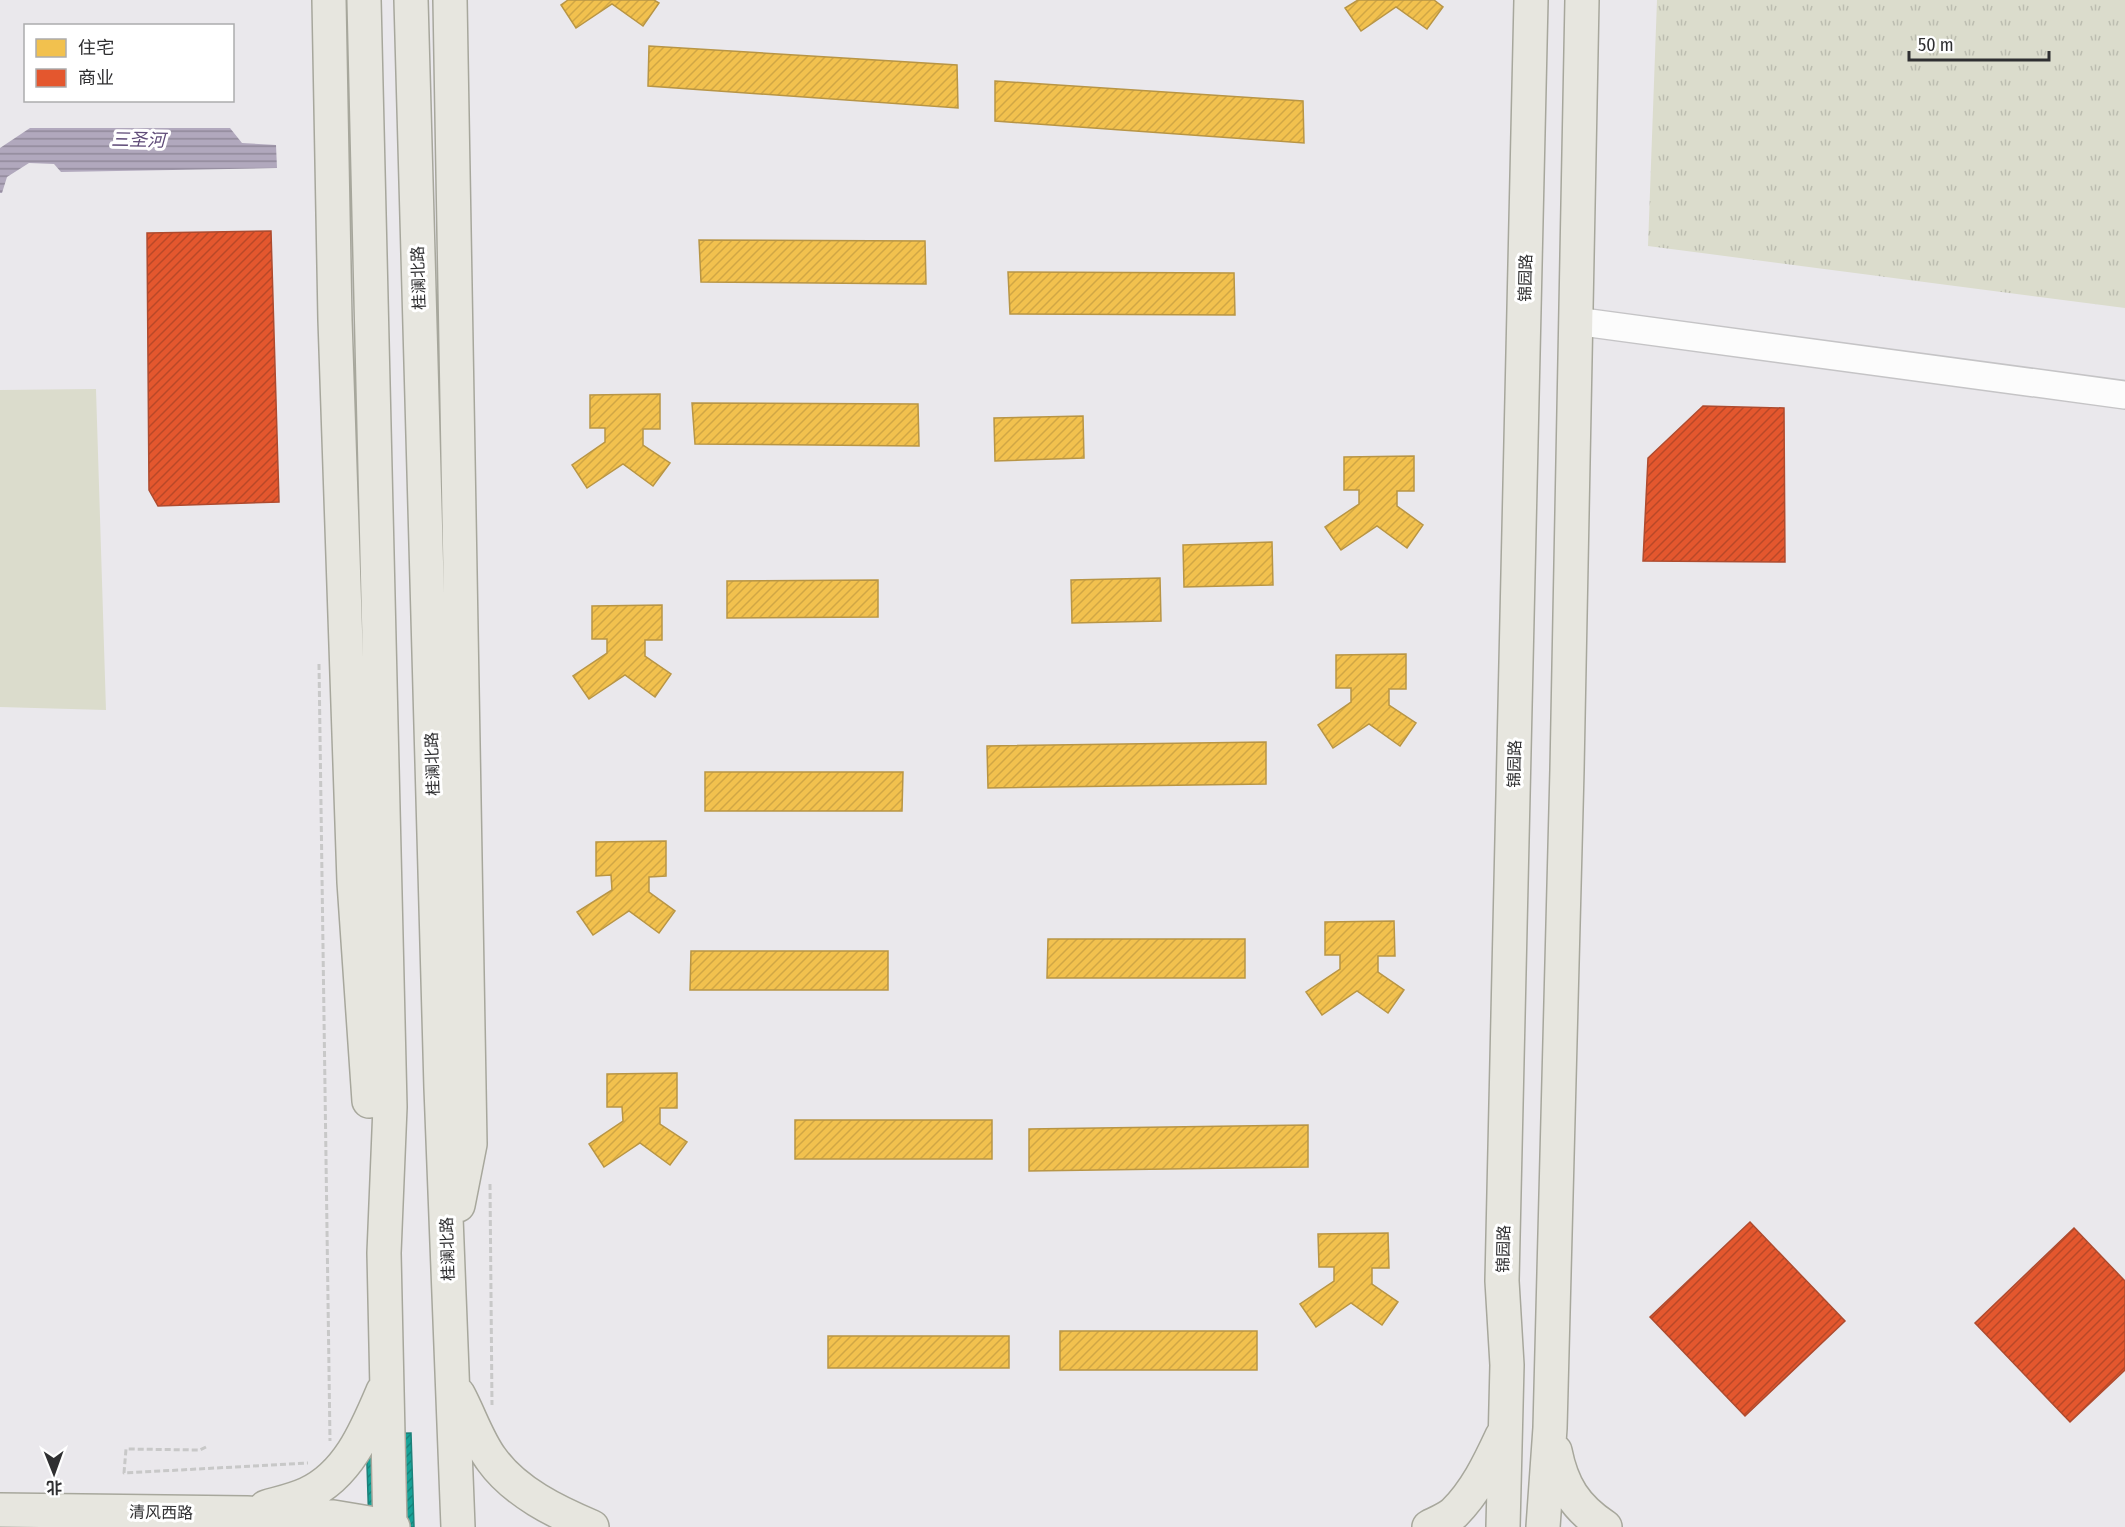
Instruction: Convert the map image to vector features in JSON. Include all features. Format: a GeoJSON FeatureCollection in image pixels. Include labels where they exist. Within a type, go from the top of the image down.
{"type":"FeatureCollection","features":[{"type":"Feature","properties":{"kind":"main road"},"geometry":{"type":"LineString","coordinates":[[328,0],[336,343],[354,882],[373,1163],[384,1253]]}},
{"type":"Feature","properties":{"kind":"main road"},"geometry":{"type":"LineString","coordinates":[[364,0],[390,1107],[384,1253],[391,1527]]}},
{"type":"Feature","properties":{"kind":"main road","name":"桂澜北路"},"geometry":{"type":"LineString","coordinates":[[411,0],[441,1088],[458,1527]]}},
{"type":"Feature","properties":{"kind":"main road"},"geometry":{"type":"LineString","coordinates":[[448,1257],[470,1144],[450,0]]}},
{"type":"Feature","properties":{"kind":"main road","name":"锦园路"},"geometry":{"type":"LineString","coordinates":[[1503,1527],[1507,1365],[1502,1281],[1531,0]]}},
{"type":"Feature","properties":{"kind":"main road"},"geometry":{"type":"LineString","coordinates":[[1543,1527],[1550,1428],[1568,758],[1582,0]]}},
{"type":"Feature","properties":{"kind":"main road"},"geometry":{"type":"LineString","coordinates":[[247,1513],[306,1494],[330,1480],[347,1460],[365,1432],[387,1381]]}},
{"type":"Feature","properties":{"kind":"main road"},"geometry":{"type":"LineString","coordinates":[[453,1384],[491,1459],[510,1481],[564,1515],[592,1527]]}},
{"type":"Feature","properties":{"kind":"main road"},"geometry":{"type":"LineString","coordinates":[[1429,1527],[1452,1514],[1476,1486],[1489,1466],[1506,1426]]}},
{"type":"Feature","properties":{"kind":"main road"},"geometry":{"type":"LineString","coordinates":[[1550,1428],[1558,1467],[1568,1491],[1586,1515],[1605,1527]]}},
{"type":"Feature","properties":{"kind":"main road","name":"清风西路"},"geometry":{"type":"LineString","coordinates":[[0,1510],[247,1513],[333,1517],[391,1527]]}},
{"type":"Feature","properties":{"kind":"street"},"geometry":{"type":"LineString","coordinates":[[1575,321],[2125,395]]}},
{"type":"Feature","properties":{"kind":"path"},"geometry":{"type":"LineString","coordinates":[[319,653],[330,1450]]}},
{"type":"Feature","properties":{"kind":"path"},"geometry":{"type":"LineString","coordinates":[[206,1447],[200,1450],[126,1449],[124,1473],[314,1462]]}},
{"type":"Feature","properties":{"kind":"green space"},"geometry":{"type":"Polygon","coordinates":[[[1657,0],[2125,0],[2125,308],[1648,246],[1657,0]]]}},
{"type":"Feature","properties":{"kind":"green space"},"geometry":{"type":"Polygon","coordinates":[[[96,389],[106,710],[0,707],[0,390],[96,389]]]}},
{"type":"Feature","properties":{"kind":"water","name":"三圣河"},"geometry":{"type":"Polygon","coordinates":[[[30,128],[230,128],[242,143],[276,145],[277,168],[61,172],[54,164],[29,163],[7,177],[2,193],[0,193],[0,148],[30,128]]]}},
{"type":"Feature","properties":{"kind":"building: 住宅"},"geometry":{"type":"Polygon","coordinates":[[[568,0],[654,0],[659,3],[643,26],[612,4],[576,28],[561,5],[568,0]]]}},
{"type":"Feature","properties":{"kind":"building: 住宅"},"geometry":{"type":"Polygon","coordinates":[[[1358,0],[1434,0],[1443,7],[1427,29],[1396,7],[1361,31],[1345,8],[1358,0]]]}},
{"type":"Feature","properties":{"kind":"building: 住宅"},"geometry":{"type":"Polygon","coordinates":[[[649,46],[957,65],[958,108],[648,86],[649,46]]]}},
{"type":"Feature","properties":{"kind":"building: 住宅"},"geometry":{"type":"Polygon","coordinates":[[[995,81],[1303,101],[1304,143],[995,121],[995,81]]]}},
{"type":"Feature","properties":{"kind":"building: 住宅"},"geometry":{"type":"Polygon","coordinates":[[[699,240],[925,241],[926,284],[701,282],[699,240]]]}},
{"type":"Feature","properties":{"kind":"building: 住宅"},"geometry":{"type":"Polygon","coordinates":[[[1008,272],[1234,273],[1235,315],[1010,314],[1008,272]]]}},
{"type":"Feature","properties":{"kind":"building: 住宅"},"geometry":{"type":"Polygon","coordinates":[[[660,394],[660,429],[643,429],[643,445],[670,463],[653,486],[623,464],[587,488],[572,465],[605,442],[605,428],[590,428],[590,395],[660,394]]]}},
{"type":"Feature","properties":{"kind":"building: 住宅"},"geometry":{"type":"Polygon","coordinates":[[[692,403],[918,404],[919,446],[695,444],[692,403]]]}},
{"type":"Feature","properties":{"kind":"building: 住宅"},"geometry":{"type":"Polygon","coordinates":[[[1083,416],[1084,458],[995,461],[994,418],[1083,416]]]}},
{"type":"Feature","properties":{"kind":"building: 住宅"},"geometry":{"type":"Polygon","coordinates":[[[1414,456],[1414,491],[1397,491],[1397,506],[1423,525],[1407,548],[1377,526],[1341,550],[1325,527],[1359,504],[1359,490],[1344,490],[1344,457],[1414,456]]]}},
{"type":"Feature","properties":{"kind":"building: 住宅"},"geometry":{"type":"Polygon","coordinates":[[[1272,542],[1273,585],[1184,587],[1183,545],[1272,542]]]}},
{"type":"Feature","properties":{"kind":"building: 住宅"},"geometry":{"type":"Polygon","coordinates":[[[1160,578],[1161,621],[1072,623],[1071,580],[1160,578]]]}},
{"type":"Feature","properties":{"kind":"building: 住宅"},"geometry":{"type":"Polygon","coordinates":[[[878,580],[878,617],[727,618],[727,581],[878,580]]]}},
{"type":"Feature","properties":{"kind":"building: 住宅"},"geometry":{"type":"Polygon","coordinates":[[[662,605],[662,640],[645,640],[645,656],[671,674],[655,697],[625,675],[589,699],[573,676],[607,653],[607,639],[592,639],[592,606],[662,605]]]}},
{"type":"Feature","properties":{"kind":"building: 住宅"},"geometry":{"type":"Polygon","coordinates":[[[1406,654],[1406,689],[1389,689],[1389,705],[1416,723],[1400,746],[1369,724],[1333,748],[1318,725],[1351,702],[1351,688],[1336,688],[1336,655],[1406,654]]]}},
{"type":"Feature","properties":{"kind":"building: 住宅"},"geometry":{"type":"Polygon","coordinates":[[[1266,742],[1266,784],[988,788],[987,746],[1266,742]]]}},
{"type":"Feature","properties":{"kind":"building: 住宅"},"geometry":{"type":"Polygon","coordinates":[[[705,772],[903,772],[902,811],[705,811],[705,772]]]}},
{"type":"Feature","properties":{"kind":"building: 住宅"},"geometry":{"type":"Polygon","coordinates":[[[666,841],[666,876],[649,877],[649,892],[675,911],[659,933],[629,911],[593,935],[577,912],[612,890],[611,875],[596,876],[596,842],[666,841]]]}},
{"type":"Feature","properties":{"kind":"building: 住宅"},"geometry":{"type":"Polygon","coordinates":[[[1394,921],[1395,956],[1378,956],[1378,972],[1404,990],[1388,1013],[1357,991],[1322,1015],[1306,992],[1340,969],[1340,955],[1325,955],[1325,922],[1394,921]]]}},
{"type":"Feature","properties":{"kind":"building: 住宅"},"geometry":{"type":"Polygon","coordinates":[[[1048,939],[1245,939],[1245,978],[1047,978],[1048,939]]]}},
{"type":"Feature","properties":{"kind":"building: 住宅"},"geometry":{"type":"Polygon","coordinates":[[[691,951],[888,951],[888,990],[690,990],[691,951]]]}},
{"type":"Feature","properties":{"kind":"building: 住宅"},"geometry":{"type":"Polygon","coordinates":[[[677,1073],[677,1108],[660,1108],[660,1124],[687,1142],[670,1165],[640,1143],[604,1167],[589,1144],[623,1121],[622,1107],[607,1107],[607,1074],[677,1073]]]}},
{"type":"Feature","properties":{"kind":"building: 住宅"},"geometry":{"type":"Polygon","coordinates":[[[795,1120],[992,1120],[992,1159],[795,1159],[795,1120]]]}},
{"type":"Feature","properties":{"kind":"building: 住宅"},"geometry":{"type":"Polygon","coordinates":[[[1308,1125],[1308,1167],[1029,1171],[1029,1129],[1308,1125]]]}},
{"type":"Feature","properties":{"kind":"building: 住宅"},"geometry":{"type":"Polygon","coordinates":[[[1388,1233],[1389,1268],[1372,1268],[1372,1284],[1398,1302],[1382,1325],[1351,1303],[1316,1327],[1300,1304],[1334,1281],[1334,1267],[1319,1267],[1318,1234],[1388,1233]]]}},
{"type":"Feature","properties":{"kind":"building: 住宅"},"geometry":{"type":"Polygon","coordinates":[[[1060,1331],[1257,1331],[1257,1370],[1060,1370],[1060,1331]]]}},
{"type":"Feature","properties":{"kind":"building: 住宅"},"geometry":{"type":"Polygon","coordinates":[[[828,1336],[1009,1336],[1009,1368],[828,1368],[828,1336]]]}},
{"type":"Feature","properties":{"kind":"building: 商业"},"geometry":{"type":"Polygon","coordinates":[[[271,231],[279,502],[158,506],[149,490],[147,233],[271,231]]]}},
{"type":"Feature","properties":{"kind":"building: 商业"},"geometry":{"type":"Polygon","coordinates":[[[1703,406],[1784,408],[1785,562],[1643,561],[1648,458],[1703,406]]]}},
{"type":"Feature","properties":{"kind":"building: 商业"},"geometry":{"type":"Polygon","coordinates":[[[1750,1222],[1845,1321],[1745,1416],[1650,1317],[1750,1222]]]}},
{"type":"Feature","properties":{"kind":"building: 商业"},"geometry":{"type":"Polygon","coordinates":[[[2074,1228],[2125,1281],[2125,1370],[2070,1422],[1975,1323],[2074,1228]]]}},
{"type":"Feature","properties":{"kind":"building: 公共"},"geometry":{"type":"Polygon","coordinates":[[[411,1433],[414,1527],[369,1527],[366,1434],[411,1433]]]}}]}
